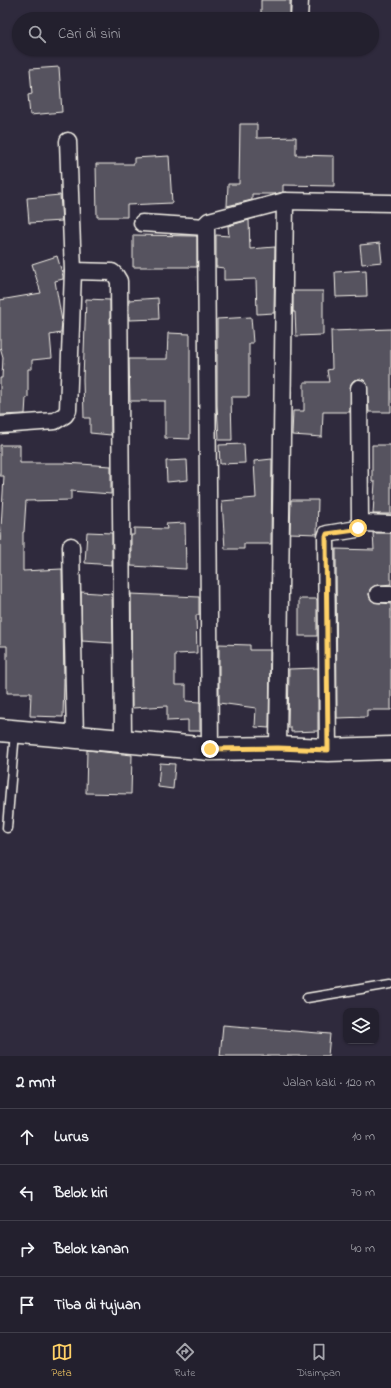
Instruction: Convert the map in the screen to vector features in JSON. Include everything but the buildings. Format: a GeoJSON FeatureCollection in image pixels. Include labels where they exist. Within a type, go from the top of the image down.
{"type":"FeatureCollection","features":[{"type":"Feature","properties":{"kind":"main road"},"geometry":{"type":"LineString","coordinates":[[7,731],[75,738],[123,740],[210,749],[278,748],[328,750],[391,748]]}},
{"type":"Feature","properties":{"kind":"street"},"geometry":{"type":"LineString","coordinates":[[299,12],[300,0]]}},
{"type":"Feature","properties":{"kind":"street"},"geometry":{"type":"LineString","coordinates":[[0,425],[55,421],[65,415],[68,410],[73,271],[68,141]]}},
{"type":"Feature","properties":{"kind":"street"},"geometry":{"type":"LineString","coordinates":[[210,749],[206,224],[209,221],[286,201],[391,203]]}},
{"type":"Feature","properties":{"kind":"street"},"geometry":{"type":"LineString","coordinates":[[278,748],[286,201]]}},
{"type":"Feature","properties":{"kind":"street"},"geometry":{"type":"LineString","coordinates":[[142,223],[206,227]]}},
{"type":"Feature","properties":{"kind":"street"},"geometry":{"type":"LineString","coordinates":[[73,271],[112,272],[119,281],[123,740]]}},
{"type":"Feature","properties":{"kind":"street"},"geometry":{"type":"LineString","coordinates":[[328,750],[326,537],[327,534],[357,529],[360,523],[359,388]]}},
{"type":"Feature","properties":{"kind":"street"},"geometry":{"type":"LineString","coordinates":[[360,523],[391,524]]}},
{"type":"Feature","properties":{"kind":"street"},"geometry":{"type":"LineString","coordinates":[[71,546],[75,738]]}},
{"type":"Feature","properties":{"kind":"lane"},"geometry":{"type":"LineString","coordinates":[[7,731],[7,828]]}},
{"type":"Feature","properties":{"kind":"lane"},"geometry":{"type":"LineString","coordinates":[[307,998],[391,984]]}},
{"type":"Feature","properties":{"kind":"route"},"geometry":{"type":"LineString","coordinates":[[210,749],[278,748],[328,750],[326,535],[355,530],[358,528]]}}]}
